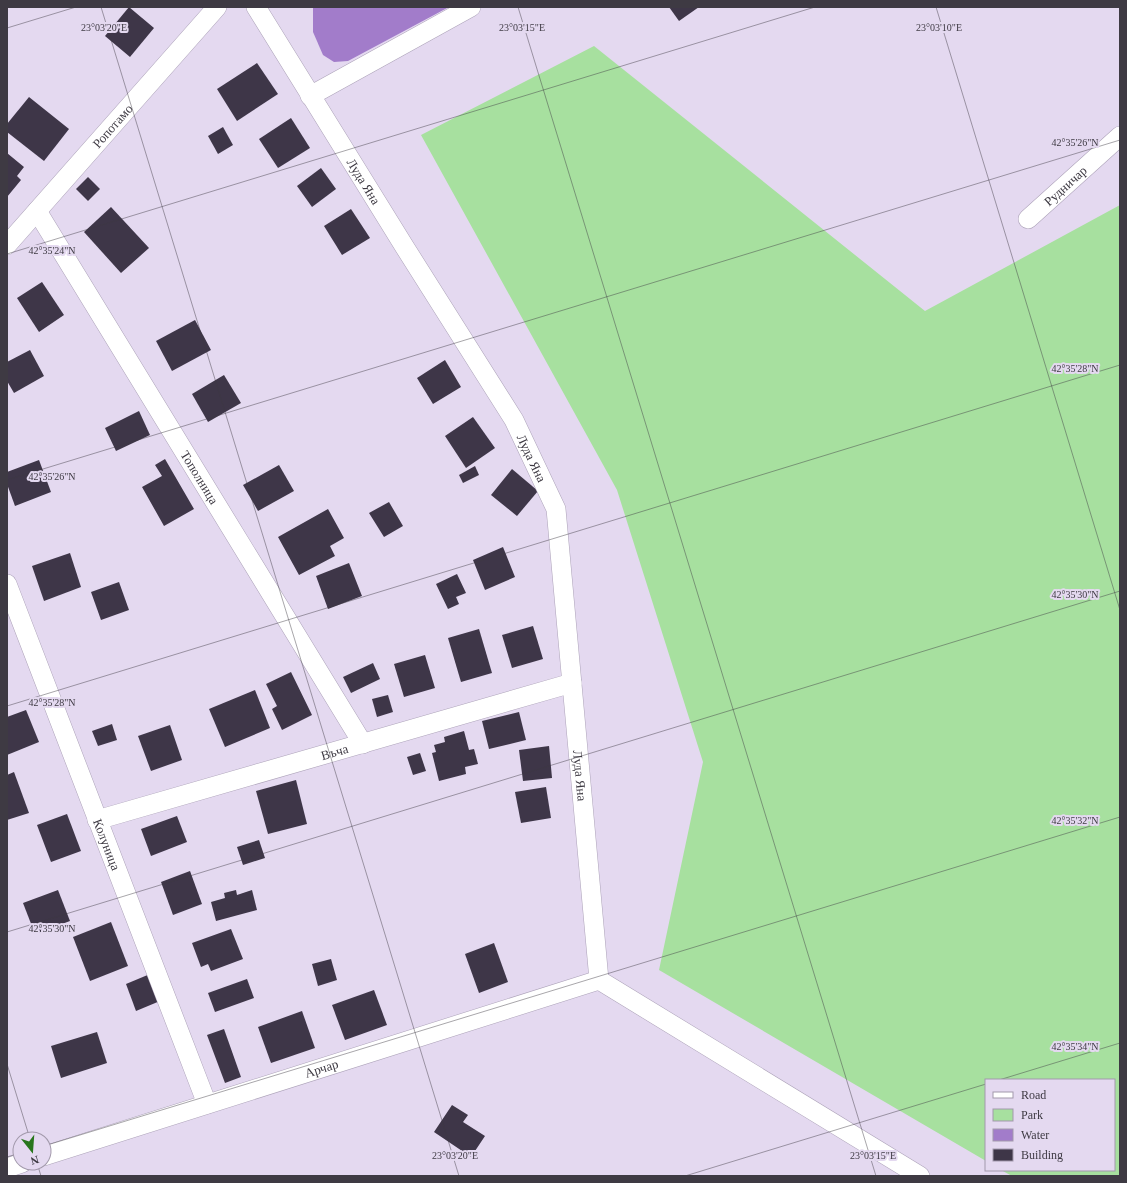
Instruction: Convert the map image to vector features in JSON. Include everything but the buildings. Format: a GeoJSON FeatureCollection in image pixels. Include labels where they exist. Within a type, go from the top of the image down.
{"type":"FeatureCollection","features":[{"type":"Feature","properties":{"kind":"street","name":"Ропотамо"},"geometry":{"type":"LineString","coordinates":[[7,245],[217,7]]}},
{"type":"Feature","properties":{"kind":"street","name":"Луда Яна"},"geometry":{"type":"LineString","coordinates":[[256,7],[310,96],[514,420],[556,509],[599,980]]}},
{"type":"Feature","properties":{"kind":"street"},"geometry":{"type":"LineString","coordinates":[[310,96],[472,7]]}},
{"type":"Feature","properties":{"kind":"street","name":"Рудничар"},"geometry":{"type":"LineString","coordinates":[[1028,219],[1120,136]]}},
{"type":"Feature","properties":{"kind":"street","name":"Тополница"},"geometry":{"type":"LineString","coordinates":[[38,211],[363,744]]}},
{"type":"Feature","properties":{"kind":"street","name":"Колуница"},"geometry":{"type":"LineString","coordinates":[[7,584],[207,1104]]}},
{"type":"Feature","properties":{"kind":"street","name":"Въча"},"geometry":{"type":"LineString","coordinates":[[98,820],[572,683]]}},
{"type":"Feature","properties":{"kind":"street"},"geometry":{"type":"LineString","coordinates":[[599,980],[920,1176]]}},
{"type":"Feature","properties":{"kind":"street","name":"Арчар"},"geometry":{"type":"LineString","coordinates":[[52,1153],[599,980]]}},
{"type":"Feature","properties":{"kind":"green space"},"geometry":{"type":"Polygon","coordinates":[[[594,46],[925,311],[1120,205],[1120,1176],[1012,1176],[1003,1171],[1115,1171],[1115,1079],[985,1079],[985,1160],[659,970],[703,762],[617,490],[421,135],[594,46]]]}},
{"type":"Feature","properties":{"kind":"water"},"geometry":{"type":"Polygon","coordinates":[[[313,7],[449,7],[348,61],[334,62],[323,55],[313,32],[313,7]]]}}]}
